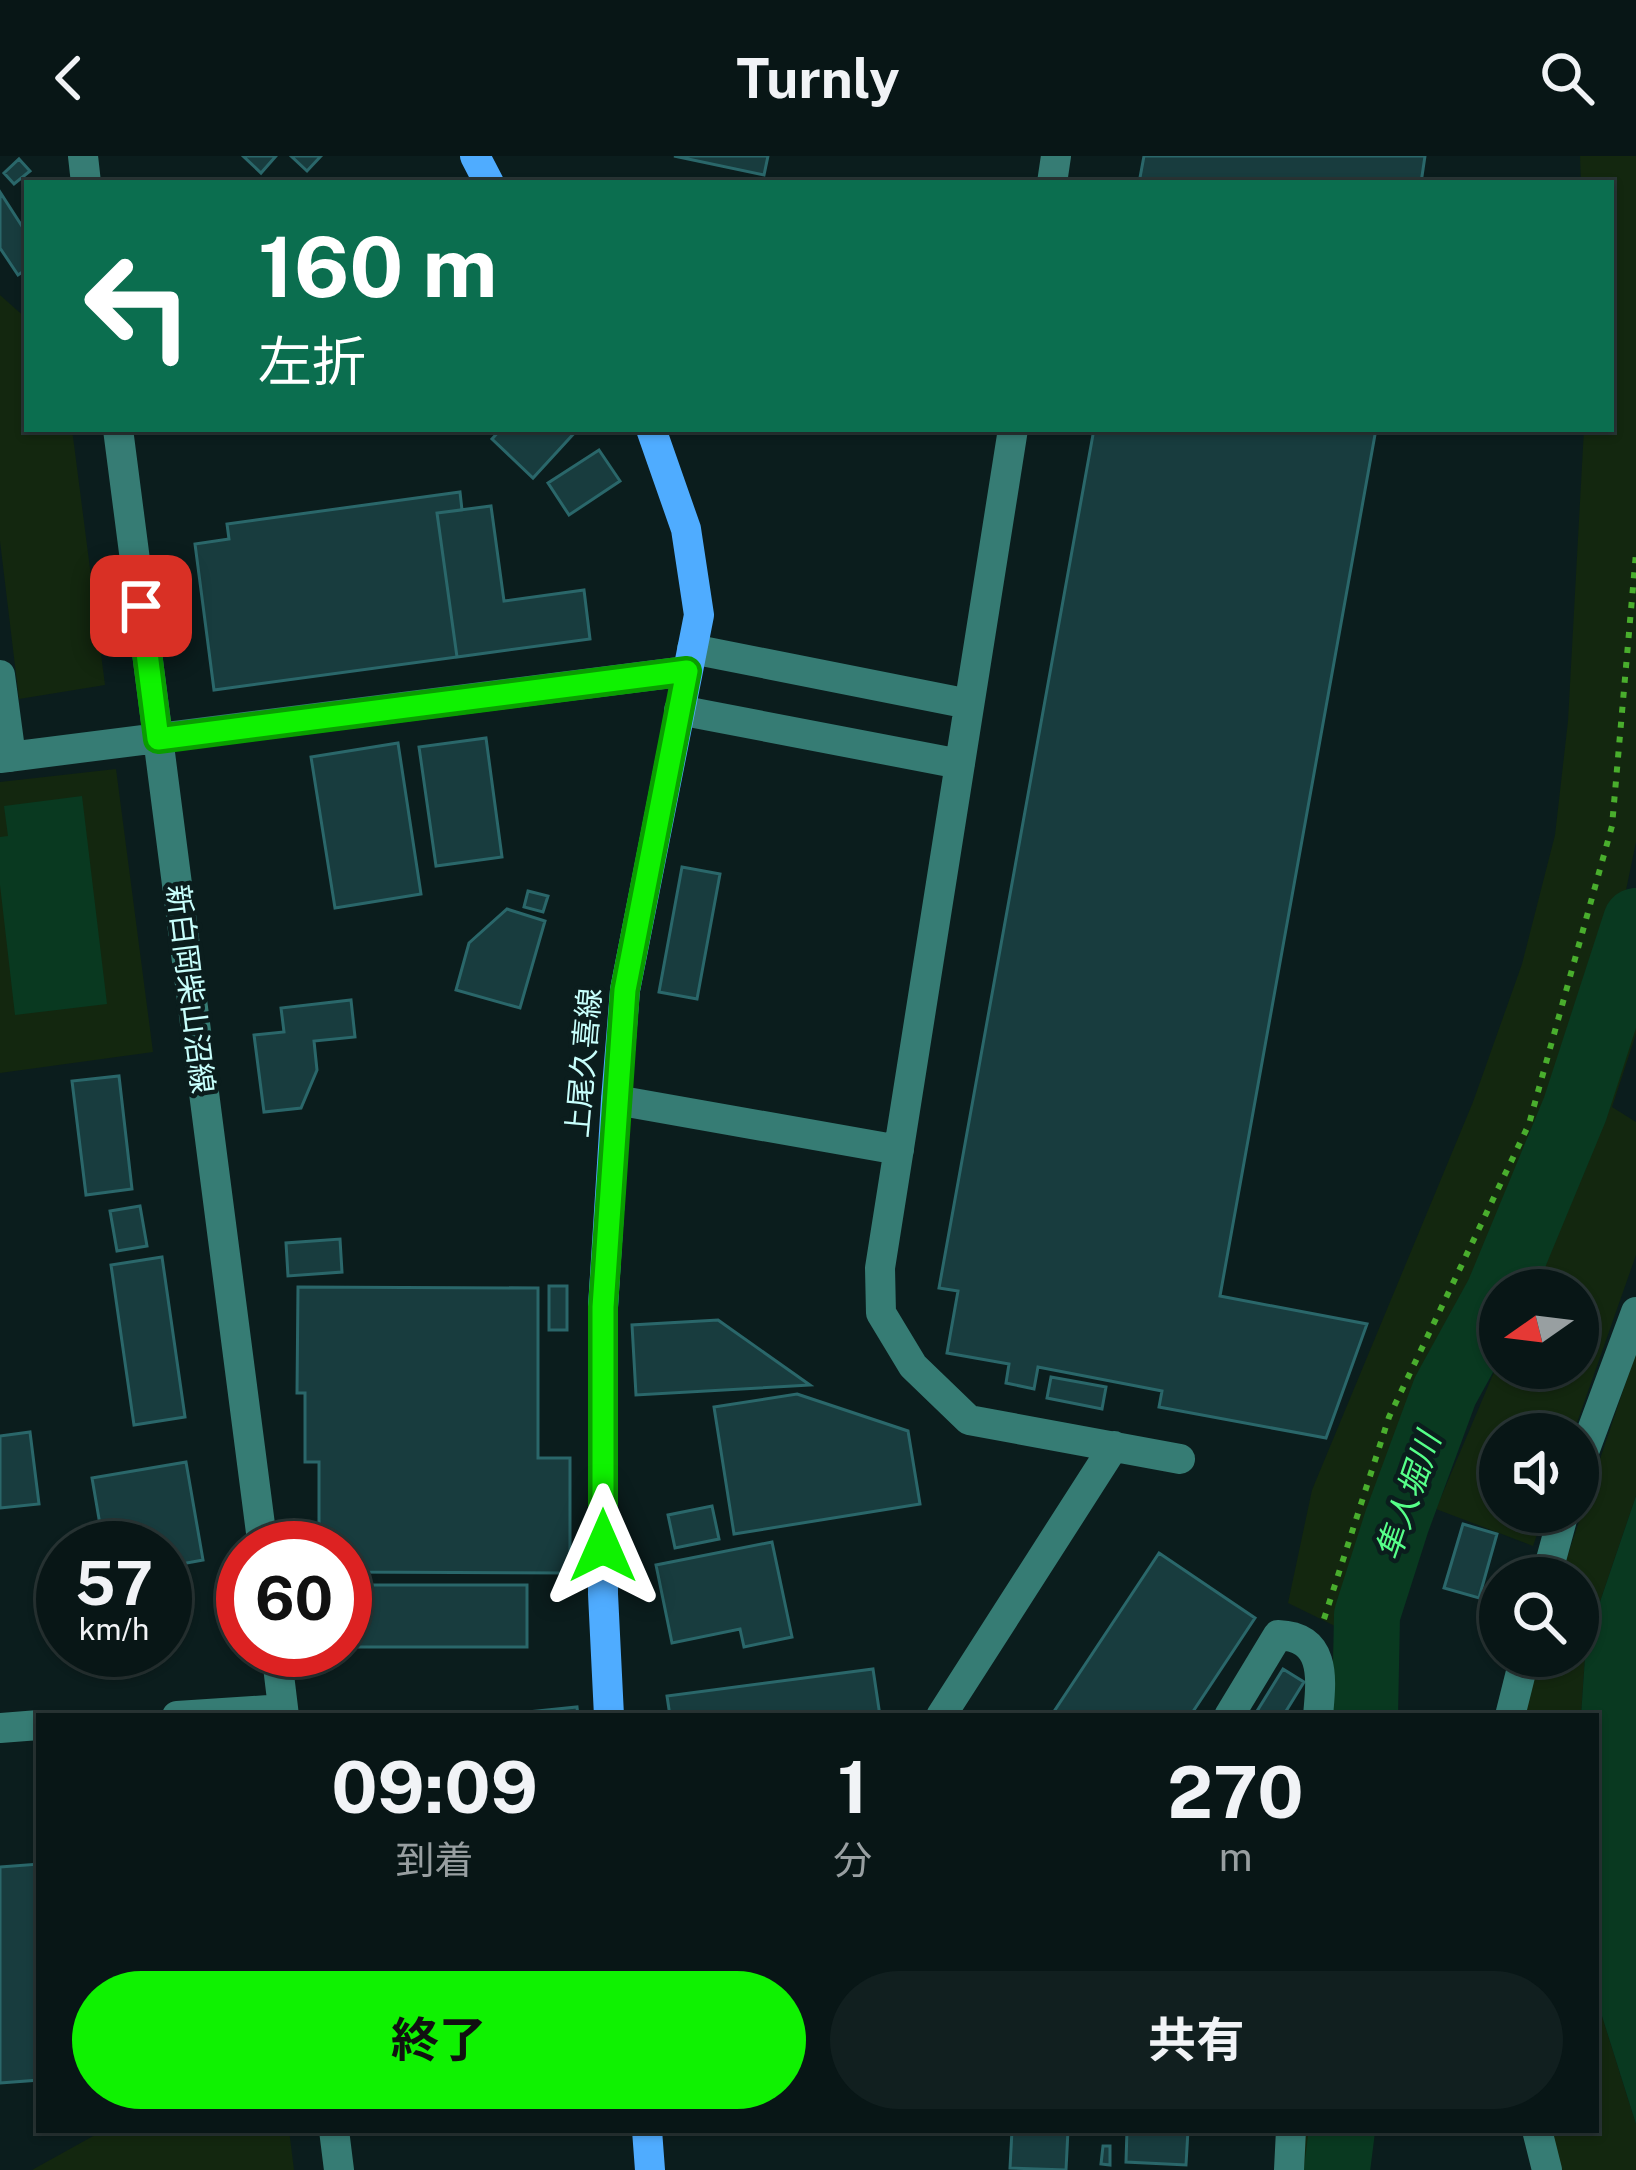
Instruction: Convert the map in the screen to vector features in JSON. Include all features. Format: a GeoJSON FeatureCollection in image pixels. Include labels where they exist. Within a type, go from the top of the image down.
{"type":"FeatureCollection","features":[{"type":"Feature","properties":{"kind":"main road","name":"上尾久喜線"},"geometry":{"type":"LineString","coordinates":[[609,1713],[603,1618],[603,1307],[625,990],[699,615],[686,529],[652,432]]}},
{"type":"Feature","properties":{"kind":"main road"},"geometry":{"type":"LineString","coordinates":[[646,2133],[650,2170]]}},
{"type":"Feature","properties":{"kind":"street","name":"新白岡柴山沼線"},"geometry":{"type":"LineString","coordinates":[[118,432],[259,1521]]}},
{"type":"Feature","properties":{"kind":"street"},"geometry":{"type":"LineString","coordinates":[[1013,432],[880,1268],[881,1313],[913,1366],[969,1420],[1180,1459]]}},
{"type":"Feature","properties":{"kind":"street"},"geometry":{"type":"LineString","coordinates":[[0,675],[5,758],[689,660],[969,704]]}},
{"type":"Feature","properties":{"kind":"street"},"geometry":{"type":"LineString","coordinates":[[679,710],[960,764]]}},
{"type":"Feature","properties":{"kind":"street"},"geometry":{"type":"LineString","coordinates":[[616,1100],[898,1150]]}},
{"type":"Feature","properties":{"kind":"street"},"geometry":{"type":"LineString","coordinates":[[1598,1413],[1636,1312]]}},
{"type":"Feature","properties":{"kind":"street"},"geometry":{"type":"LineString","coordinates":[[943,1713],[1114,1446]]}},
{"type":"Feature","properties":{"kind":"street"},"geometry":{"type":"LineString","coordinates":[[1231,1713],[1279,1635],[1289,1635],[1314,1651],[1322,1667],[1318,1713]]}},
{"type":"Feature","properties":{"kind":"street"},"geometry":{"type":"LineString","coordinates":[[279,1677],[284,1712]]}},
{"type":"Feature","properties":{"kind":"street"},"geometry":{"type":"LineString","coordinates":[[1511,1713],[1520,1677]]}},
{"type":"Feature","properties":{"kind":"street"},"geometry":{"type":"LineString","coordinates":[[0,1728],[36,1725]]}},
{"type":"Feature","properties":{"kind":"street"},"geometry":{"type":"LineString","coordinates":[[334,2133],[339,2170]]}},
{"type":"Feature","properties":{"kind":"street"},"geometry":{"type":"LineString","coordinates":[[1289,2170],[1291,2133]]}},
{"type":"Feature","properties":{"kind":"street"},"geometry":{"type":"LineString","coordinates":[[1538,2133],[1547,2170]]}},
{"type":"Feature","properties":{"kind":"path"},"geometry":{"type":"LineString","coordinates":[[1314,1651],[1389,1418],[1529,1124],[1612,826],[1636,553]]}},
{"type":"Feature","properties":{"kind":"shaded area"},"geometry":{"type":"Polygon","coordinates":[[[1580,156],[1636,156],[1636,842],[1614,948],[1562,1097],[1492,1264],[1489,1269],[1479,1269],[1479,1287],[1422,1387],[1381,1488],[1347,1629],[1342,1713],[1329,1713],[1335,1626],[1288,1603],[1312,1490],[1473,1102],[1522,964],[1555,835],[1568,721],[1584,432],[1614,432],[1614,180],[1581,180],[1580,156]]]}},
{"type":"Feature","properties":{"kind":"shaded area"},"geometry":{"type":"Polygon","coordinates":[[[0,295],[24,316],[24,432],[72,432],[105,685],[19,699],[0,541],[0,295]]]}},
{"type":"Feature","properties":{"kind":"shaded area"},"geometry":{"type":"Polygon","coordinates":[[[116,769],[153,1052],[0,1073],[0,782],[116,769]]]}},
{"type":"Feature","properties":{"kind":"shaded area"},"geometry":{"type":"Polygon","coordinates":[[[82,796],[107,1004],[15,1015],[0,885],[0,837],[8,836],[4,806],[82,796]]]}},
{"type":"Feature","properties":{"kind":"shaded area"},"geometry":{"type":"Polygon","coordinates":[[[1636,978],[1636,1034],[1612,1107],[1636,1122],[1636,1255],[1599,1360],[1599,1269],[1538,1269],[1569,1197],[1593,1094],[1636,978]]]}},
{"type":"Feature","properties":{"kind":"shaded area"},"geometry":{"type":"Polygon","coordinates":[[[1636,1352],[1636,1496],[1599,1605],[1599,1557],[1567,1557],[1575,1533],[1599,1533],[1599,1462],[1636,1352]]]}},
{"type":"Feature","properties":{"kind":"shaded area"},"geometry":{"type":"Polygon","coordinates":[[[1487,1389],[1589,1389],[1580,1413],[1479,1413],[1479,1525],[1436,1509],[1487,1389]]]}},
{"type":"Feature","properties":{"kind":"shaded area"},"geometry":{"type":"Polygon","coordinates":[[[1636,1496],[1636,2124],[1599,2007],[1599,1713],[1581,1713],[1584,1677],[1599,1677],[1599,1605],[1636,1496]]]}},
{"type":"Feature","properties":{"kind":"shaded area"},"geometry":{"type":"Polygon","coordinates":[[[1499,1533],[1538,1533],[1533,1546],[1499,1533]]]}},
{"type":"Feature","properties":{"kind":"shaded area"},"geometry":{"type":"Polygon","coordinates":[[[1532,1677],[1584,1677],[1581,1713],[1526,1713],[1532,1677]]]}},
{"type":"Feature","properties":{"kind":"shaded area"},"geometry":{"type":"Polygon","coordinates":[[[1599,2007],[1636,2124],[1636,2170],[1559,2170],[1551,2133],[1599,2133],[1599,2007]]]}},
{"type":"Feature","properties":{"kind":"shaded area"},"geometry":{"type":"Polygon","coordinates":[[[99,2133],[289,2133],[294,2170],[32,2170],[99,2133]]]}},
{"type":"Feature","properties":{"kind":"shaded area"},"geometry":{"type":"Polygon","coordinates":[[[1302,2133],[1323,2133],[1319,2170],[1300,2170],[1302,2133]]]}},
{"type":"Feature","properties":{"kind":"building"},"geometry":{"type":"Polygon","coordinates":[[[243,156],[276,156],[261,173],[243,156]]]}},
{"type":"Feature","properties":{"kind":"building"},"geometry":{"type":"Polygon","coordinates":[[[291,156],[321,156],[307,171],[291,156]]]}},
{"type":"Feature","properties":{"kind":"building"},"geometry":{"type":"Polygon","coordinates":[[[674,156],[768,156],[764,175],[674,156]]]}},
{"type":"Feature","properties":{"kind":"building"},"geometry":{"type":"Polygon","coordinates":[[[1144,156],[1425,156],[1421,180],[1140,180],[1144,156]]]}},
{"type":"Feature","properties":{"kind":"building"},"geometry":{"type":"Polygon","coordinates":[[[19,159],[30,171],[14,184],[4,173],[19,159]]]}},
{"type":"Feature","properties":{"kind":"building"},"geometry":{"type":"Polygon","coordinates":[[[0,192],[24,229],[24,271],[18,275],[0,248],[0,192]]]}},
{"type":"Feature","properties":{"kind":"building"},"geometry":{"type":"Polygon","coordinates":[[[498,432],[575,432],[533,478],[492,439],[498,432]]]}},
{"type":"Feature","properties":{"kind":"building"},"geometry":{"type":"Polygon","coordinates":[[[1093,432],[1375,432],[1220,1296],[1367,1324],[1326,1438],[1159,1407],[1162,1391],[1038,1367],[1034,1389],[1006,1383],[1009,1364],[947,1353],[958,1291],[939,1288],[1093,432]]]}},
{"type":"Feature","properties":{"kind":"building"},"geometry":{"type":"Polygon","coordinates":[[[599,450],[620,481],[569,515],[548,483],[599,450]]]}},
{"type":"Feature","properties":{"kind":"building"},"geometry":{"type":"Polygon","coordinates":[[[460,492],[462,510],[437,513],[457,657],[214,690],[195,544],[229,539],[227,524],[460,492]]]}},
{"type":"Feature","properties":{"kind":"building"},"geometry":{"type":"Polygon","coordinates":[[[491,506],[504,601],[584,590],[590,639],[457,657],[437,513],[491,506]]]}},
{"type":"Feature","properties":{"kind":"building"},"geometry":{"type":"Polygon","coordinates":[[[486,738],[502,857],[436,866],[419,747],[486,738]]]}},
{"type":"Feature","properties":{"kind":"building"},"geometry":{"type":"Polygon","coordinates":[[[398,743],[421,894],[335,908],[311,757],[398,743]]]}},
{"type":"Feature","properties":{"kind":"building"},"geometry":{"type":"Polygon","coordinates":[[[682,867],[720,874],[697,999],[659,992],[682,867]]]}},
{"type":"Feature","properties":{"kind":"building"},"geometry":{"type":"Polygon","coordinates":[[[528,891],[548,896],[543,912],[524,907],[528,891]]]}},
{"type":"Feature","properties":{"kind":"building"},"geometry":{"type":"Polygon","coordinates":[[[507,909],[545,921],[520,1008],[456,990],[469,943],[507,909]]]}},
{"type":"Feature","properties":{"kind":"building"},"geometry":{"type":"Polygon","coordinates":[[[351,1000],[355,1037],[314,1041],[317,1070],[301,1108],[264,1112],[254,1035],[284,1032],[281,1008],[351,1000]]]}},
{"type":"Feature","properties":{"kind":"building"},"geometry":{"type":"Polygon","coordinates":[[[119,1076],[132,1189],[86,1195],[72,1081],[119,1076]]]}},
{"type":"Feature","properties":{"kind":"building"},"geometry":{"type":"Polygon","coordinates":[[[140,1206],[147,1246],[117,1251],[110,1211],[140,1206]]]}},
{"type":"Feature","properties":{"kind":"building"},"geometry":{"type":"Polygon","coordinates":[[[340,1239],[342,1272],[288,1276],[286,1243],[340,1239]]]}},
{"type":"Feature","properties":{"kind":"building"},"geometry":{"type":"Polygon","coordinates":[[[162,1257],[185,1417],[134,1425],[111,1265],[162,1257]]]}},
{"type":"Feature","properties":{"kind":"building"},"geometry":{"type":"Polygon","coordinates":[[[549,1286],[567,1286],[567,1330],[549,1330],[549,1286]]]}},
{"type":"Feature","properties":{"kind":"building"},"geometry":{"type":"Polygon","coordinates":[[[298,1287],[538,1288],[538,1458],[570,1458],[570,1573],[372,1572],[372,1521],[319,1521],[319,1462],[305,1462],[305,1393],[297,1393],[298,1287]]]}},
{"type":"Feature","properties":{"kind":"building"},"geometry":{"type":"Polygon","coordinates":[[[718,1320],[810,1385],[636,1395],[632,1325],[718,1320]]]}},
{"type":"Feature","properties":{"kind":"building"},"geometry":{"type":"Polygon","coordinates":[[[1051,1377],[1106,1387],[1102,1409],[1047,1398],[1051,1377]]]}},
{"type":"Feature","properties":{"kind":"building"},"geometry":{"type":"Polygon","coordinates":[[[797,1394],[908,1431],[920,1504],[734,1534],[714,1407],[797,1394]]]}},
{"type":"Feature","properties":{"kind":"building"},"geometry":{"type":"Polygon","coordinates":[[[30,1432],[39,1504],[0,1508],[0,1436],[30,1432]]]}},
{"type":"Feature","properties":{"kind":"building"},"geometry":{"type":"Polygon","coordinates":[[[186,1462],[203,1560],[192,1562],[192,1521],[99,1521],[92,1478],[186,1462]]]}},
{"type":"Feature","properties":{"kind":"building"},"geometry":{"type":"Polygon","coordinates":[[[712,1506],[719,1539],[675,1548],[668,1515],[712,1506]]]}},
{"type":"Feature","properties":{"kind":"building"},"geometry":{"type":"Polygon","coordinates":[[[1463,1524],[1479,1529],[1479,1533],[1497,1534],[1491,1557],[1479,1557],[1479,1598],[1444,1588],[1463,1524]]]}},
{"type":"Feature","properties":{"kind":"building"},"geometry":{"type":"Polygon","coordinates":[[[772,1542],[792,1637],[744,1647],[740,1629],[672,1643],[656,1565],[772,1542]]]}},
{"type":"Feature","properties":{"kind":"building"},"geometry":{"type":"Polygon","coordinates":[[[1159,1553],[1255,1618],[1192,1713],[1053,1713],[1159,1553]]]}},
{"type":"Feature","properties":{"kind":"building"},"geometry":{"type":"Polygon","coordinates":[[[372,1585],[527,1585],[527,1647],[372,1647],[372,1585]]]}},
{"type":"Feature","properties":{"kind":"building"},"geometry":{"type":"Polygon","coordinates":[[[873,1669],[880,1713],[670,1713],[667,1696],[873,1669]]]}},
{"type":"Feature","properties":{"kind":"building"},"geometry":{"type":"Polygon","coordinates":[[[1283,1669],[1304,1682],[1285,1713],[1256,1713],[1283,1669]]]}},
{"type":"Feature","properties":{"kind":"building"},"geometry":{"type":"Polygon","coordinates":[[[577,1707],[578,1713],[518,1713],[577,1707]]]}},
{"type":"Feature","properties":{"kind":"building"},"geometry":{"type":"Polygon","coordinates":[[[36,1864],[36,2080],[0,2083],[0,1867],[36,1864]]]}},
{"type":"Feature","properties":{"kind":"building"},"geometry":{"type":"Polygon","coordinates":[[[1012,2133],[1068,2133],[1066,2170],[1010,2168],[1012,2133]]]}},
{"type":"Feature","properties":{"kind":"building"},"geometry":{"type":"Polygon","coordinates":[[[1127,2133],[1188,2133],[1186,2165],[1126,2162],[1127,2133]]]}},
{"type":"Feature","properties":{"kind":"building"},"geometry":{"type":"Polygon","coordinates":[[[1103,2146],[1110,2146],[1110,2165],[1101,2164],[1103,2146]]]}},
{"type":"Feature","properties":{"kind":"waterway","name":"隼人堀川"},"geometry":{"type":"LineString","coordinates":[[1509,1269],[1575,1109],[1636,921]]}},
{"type":"Feature","properties":{"kind":"waterway","name":"隼人堀川"},"geometry":{"type":"LineString","coordinates":[[1365,1713],[1367,1615],[1445,1391],[1479,1329]]}},
{"type":"Feature","properties":{"kind":"waterway","name":"隼人堀川"},"geometry":{"type":"LineString","coordinates":[[1337,2170],[1342,2133]]}},
{"type":"Feature","properties":{"kind":"route"},"geometry":{"type":"LineString","coordinates":[[141,606],[158,739],[687,671],[625,990],[603,1307],[603,1546]]}}]}
